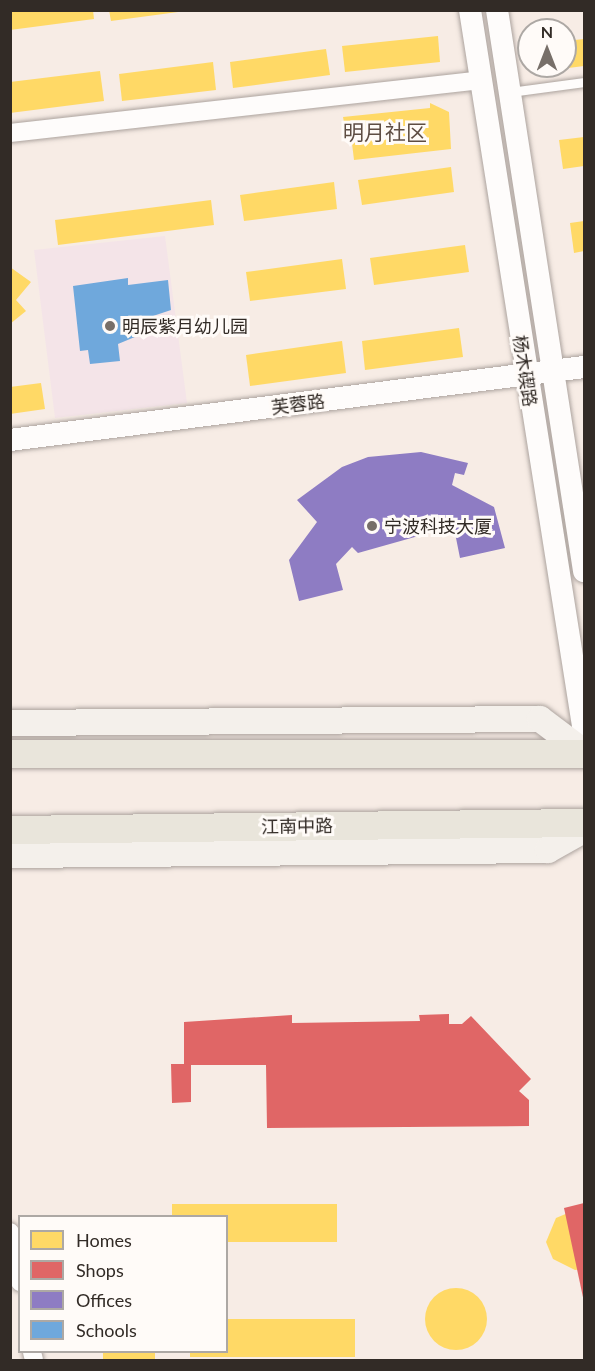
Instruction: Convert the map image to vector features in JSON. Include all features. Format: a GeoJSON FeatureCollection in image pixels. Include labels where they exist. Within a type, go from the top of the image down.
{"type":"FeatureCollection","features":[{"type":"Feature","properties":{"kind":"main road"},"geometry":{"type":"LineString","coordinates":[[10,723],[540,719],[585,753]]}},
{"type":"Feature","properties":{"kind":"main road"},"geometry":{"type":"LineString","coordinates":[[10,754],[585,753]]}},
{"type":"Feature","properties":{"kind":"main road","name":"江南中路"},"geometry":{"type":"LineString","coordinates":[[10,830],[585,823]]}},
{"type":"Feature","properties":{"kind":"main road"},"geometry":{"type":"LineString","coordinates":[[10,855],[548,850],[585,830]]}},
{"type":"Feature","properties":{"kind":"street","name":"杨木碶路"},"geometry":{"type":"LineString","coordinates":[[470,10],[526,375],[585,732]]}},
{"type":"Feature","properties":{"kind":"street","name":"杨木碶路"},"geometry":{"type":"LineString","coordinates":[[497,10],[585,571]]}},
{"type":"Feature","properties":{"kind":"street"},"geometry":{"type":"LineString","coordinates":[[10,133],[481,80]]}},
{"type":"Feature","properties":{"kind":"street","name":"芙蓉路"},"geometry":{"type":"LineString","coordinates":[[10,440],[585,367]]}},
{"type":"Feature","properties":{"kind":"street"},"geometry":{"type":"LineString","coordinates":[[10,1232],[18,1272]]}},
{"type":"Feature","properties":{"kind":"lane"},"geometry":{"type":"LineString","coordinates":[[510,92],[585,82]]}},
{"type":"Feature","properties":{"kind":"shaded area","name":"明辰紫月幼儿园"},"geometry":{"type":"Polygon","coordinates":[[[165,236],[187,403],[55,418],[34,250],[165,236]]]}},
{"type":"Feature","properties":{"kind":"building: Homes"},"geometry":{"type":"Polygon","coordinates":[[[10,10],[93,10],[94,19],[10,30],[10,10]]]}},
{"type":"Feature","properties":{"kind":"building: Homes"},"geometry":{"type":"Polygon","coordinates":[[[109,10],[177,10],[178,12],[111,21],[109,10]]]}},
{"type":"Feature","properties":{"kind":"building: Homes"},"geometry":{"type":"Polygon","coordinates":[[[438,36],[440,62],[345,72],[342,46],[438,36]]]}},
{"type":"Feature","properties":{"kind":"building: Homes"},"geometry":{"type":"Polygon","coordinates":[[[584,39],[584,66],[577,67],[577,40],[584,39]]]}},
{"type":"Feature","properties":{"kind":"building: Homes"},"geometry":{"type":"Polygon","coordinates":[[[326,49],[330,75],[233,88],[230,62],[326,49]]]}},
{"type":"Feature","properties":{"kind":"building: Homes"},"geometry":{"type":"Polygon","coordinates":[[[213,62],[216,90],[122,101],[119,74],[213,62]]]}},
{"type":"Feature","properties":{"kind":"building: Homes"},"geometry":{"type":"Polygon","coordinates":[[[100,71],[104,101],[10,113],[10,82],[100,71]]]}},
{"type":"Feature","properties":{"kind":"building: Homes"},"geometry":{"type":"Polygon","coordinates":[[[430,103],[449,112],[451,149],[354,160],[350,127],[345,128],[343,117],[430,108],[430,103]]]}},
{"type":"Feature","properties":{"kind":"building: Homes"},"geometry":{"type":"Polygon","coordinates":[[[584,137],[584,166],[563,169],[559,140],[584,137]]]}},
{"type":"Feature","properties":{"kind":"building: Homes"},"geometry":{"type":"Polygon","coordinates":[[[451,167],[454,192],[362,205],[358,180],[451,167]]]}},
{"type":"Feature","properties":{"kind":"building: Homes"},"geometry":{"type":"Polygon","coordinates":[[[334,182],[337,209],[244,221],[240,195],[334,182]]]}},
{"type":"Feature","properties":{"kind":"building: Homes"},"geometry":{"type":"Polygon","coordinates":[[[211,200],[214,225],[58,245],[55,220],[211,200]]]}},
{"type":"Feature","properties":{"kind":"building: Homes"},"geometry":{"type":"Polygon","coordinates":[[[584,221],[584,251],[574,253],[570,223],[584,221]]]}},
{"type":"Feature","properties":{"kind":"building: Homes"},"geometry":{"type":"Polygon","coordinates":[[[465,245],[469,272],[374,285],[370,258],[465,245]]]}},
{"type":"Feature","properties":{"kind":"building: Homes"},"geometry":{"type":"Polygon","coordinates":[[[342,259],[346,289],[250,301],[246,272],[342,259]]]}},
{"type":"Feature","properties":{"kind":"building: Homes"},"geometry":{"type":"Polygon","coordinates":[[[10,267],[31,282],[16,300],[26,311],[10,324],[10,267]]]}},
{"type":"Feature","properties":{"kind":"building: Homes"},"geometry":{"type":"Polygon","coordinates":[[[459,328],[463,357],[365,370],[362,341],[459,328]]]}},
{"type":"Feature","properties":{"kind":"building: Homes"},"geometry":{"type":"Polygon","coordinates":[[[342,341],[346,373],[250,386],[246,355],[342,341]]]}},
{"type":"Feature","properties":{"kind":"building: Homes"},"geometry":{"type":"Polygon","coordinates":[[[41,383],[45,409],[10,414],[10,387],[41,383]]]}},
{"type":"Feature","properties":{"kind":"building: Homes"},"geometry":{"type":"Polygon","coordinates":[[[172,1204],[337,1204],[337,1242],[228,1242],[228,1215],[172,1215],[172,1204]]]}},
{"type":"Feature","properties":{"kind":"building: Homes"},"geometry":{"type":"Polygon","coordinates":[[[575,1210],[584,1210],[584,1269],[575,1270],[553,1259],[546,1242],[556,1218],[575,1210]]]}},
{"type":"Feature","properties":{"kind":"building: Homes"},"geometry":{"type":"Polygon","coordinates":[[[456,1288],[478,1297],[487,1319],[478,1341],[456,1350],[434,1341],[425,1319],[434,1297],[456,1288]]]}},
{"type":"Feature","properties":{"kind":"building: Homes"},"geometry":{"type":"Polygon","coordinates":[[[228,1319],[355,1319],[355,1357],[190,1357],[190,1353],[228,1353],[228,1319]]]}},
{"type":"Feature","properties":{"kind":"building: Homes"},"geometry":{"type":"Polygon","coordinates":[[[103,1353],[155,1353],[155,1360],[103,1360],[103,1353]]]}},
{"type":"Feature","properties":{"kind":"building: Shops"},"geometry":{"type":"Polygon","coordinates":[[[449,1014],[449,1024],[462,1024],[471,1016],[531,1079],[519,1091],[529,1100],[529,1126],[267,1128],[266,1065],[191,1065],[191,1102],[172,1103],[171,1064],[184,1064],[184,1022],[292,1015],[292,1023],[420,1021],[419,1015],[449,1014]]]}},
{"type":"Feature","properties":{"kind":"building: Shops"},"geometry":{"type":"Polygon","coordinates":[[[584,1203],[584,1302],[564,1208],[584,1203]]]}},
{"type":"Feature","properties":{"kind":"building: Offices","name":"宁波科技大厦"},"geometry":{"type":"Polygon","coordinates":[[[421,452],[468,463],[464,475],[455,473],[452,485],[494,507],[505,548],[460,558],[455,533],[431,525],[429,533],[358,553],[352,547],[336,564],[343,590],[299,601],[289,560],[317,522],[297,500],[342,467],[368,457],[421,452]]]}},
{"type":"Feature","properties":{"kind":"building: Schools"},"geometry":{"type":"Polygon","coordinates":[[[128,278],[128,285],[168,280],[171,310],[141,320],[142,334],[118,344],[120,361],[90,364],[88,350],[80,351],[73,286],[128,278]]]}},
{"type":"Feature","properties":{"kind":"place","name":"明辰紫月幼儿园"},"geometry":{"type":"Point","coordinates":[110,326]}},
{"type":"Feature","properties":{"kind":"place","name":"宁波科技大厦"},"geometry":{"type":"Point","coordinates":[372,526]}},
{"type":"Feature","properties":{"kind":"district","name":"明月社区"},"geometry":{"type":"Point","coordinates":[385,132]}}]}
